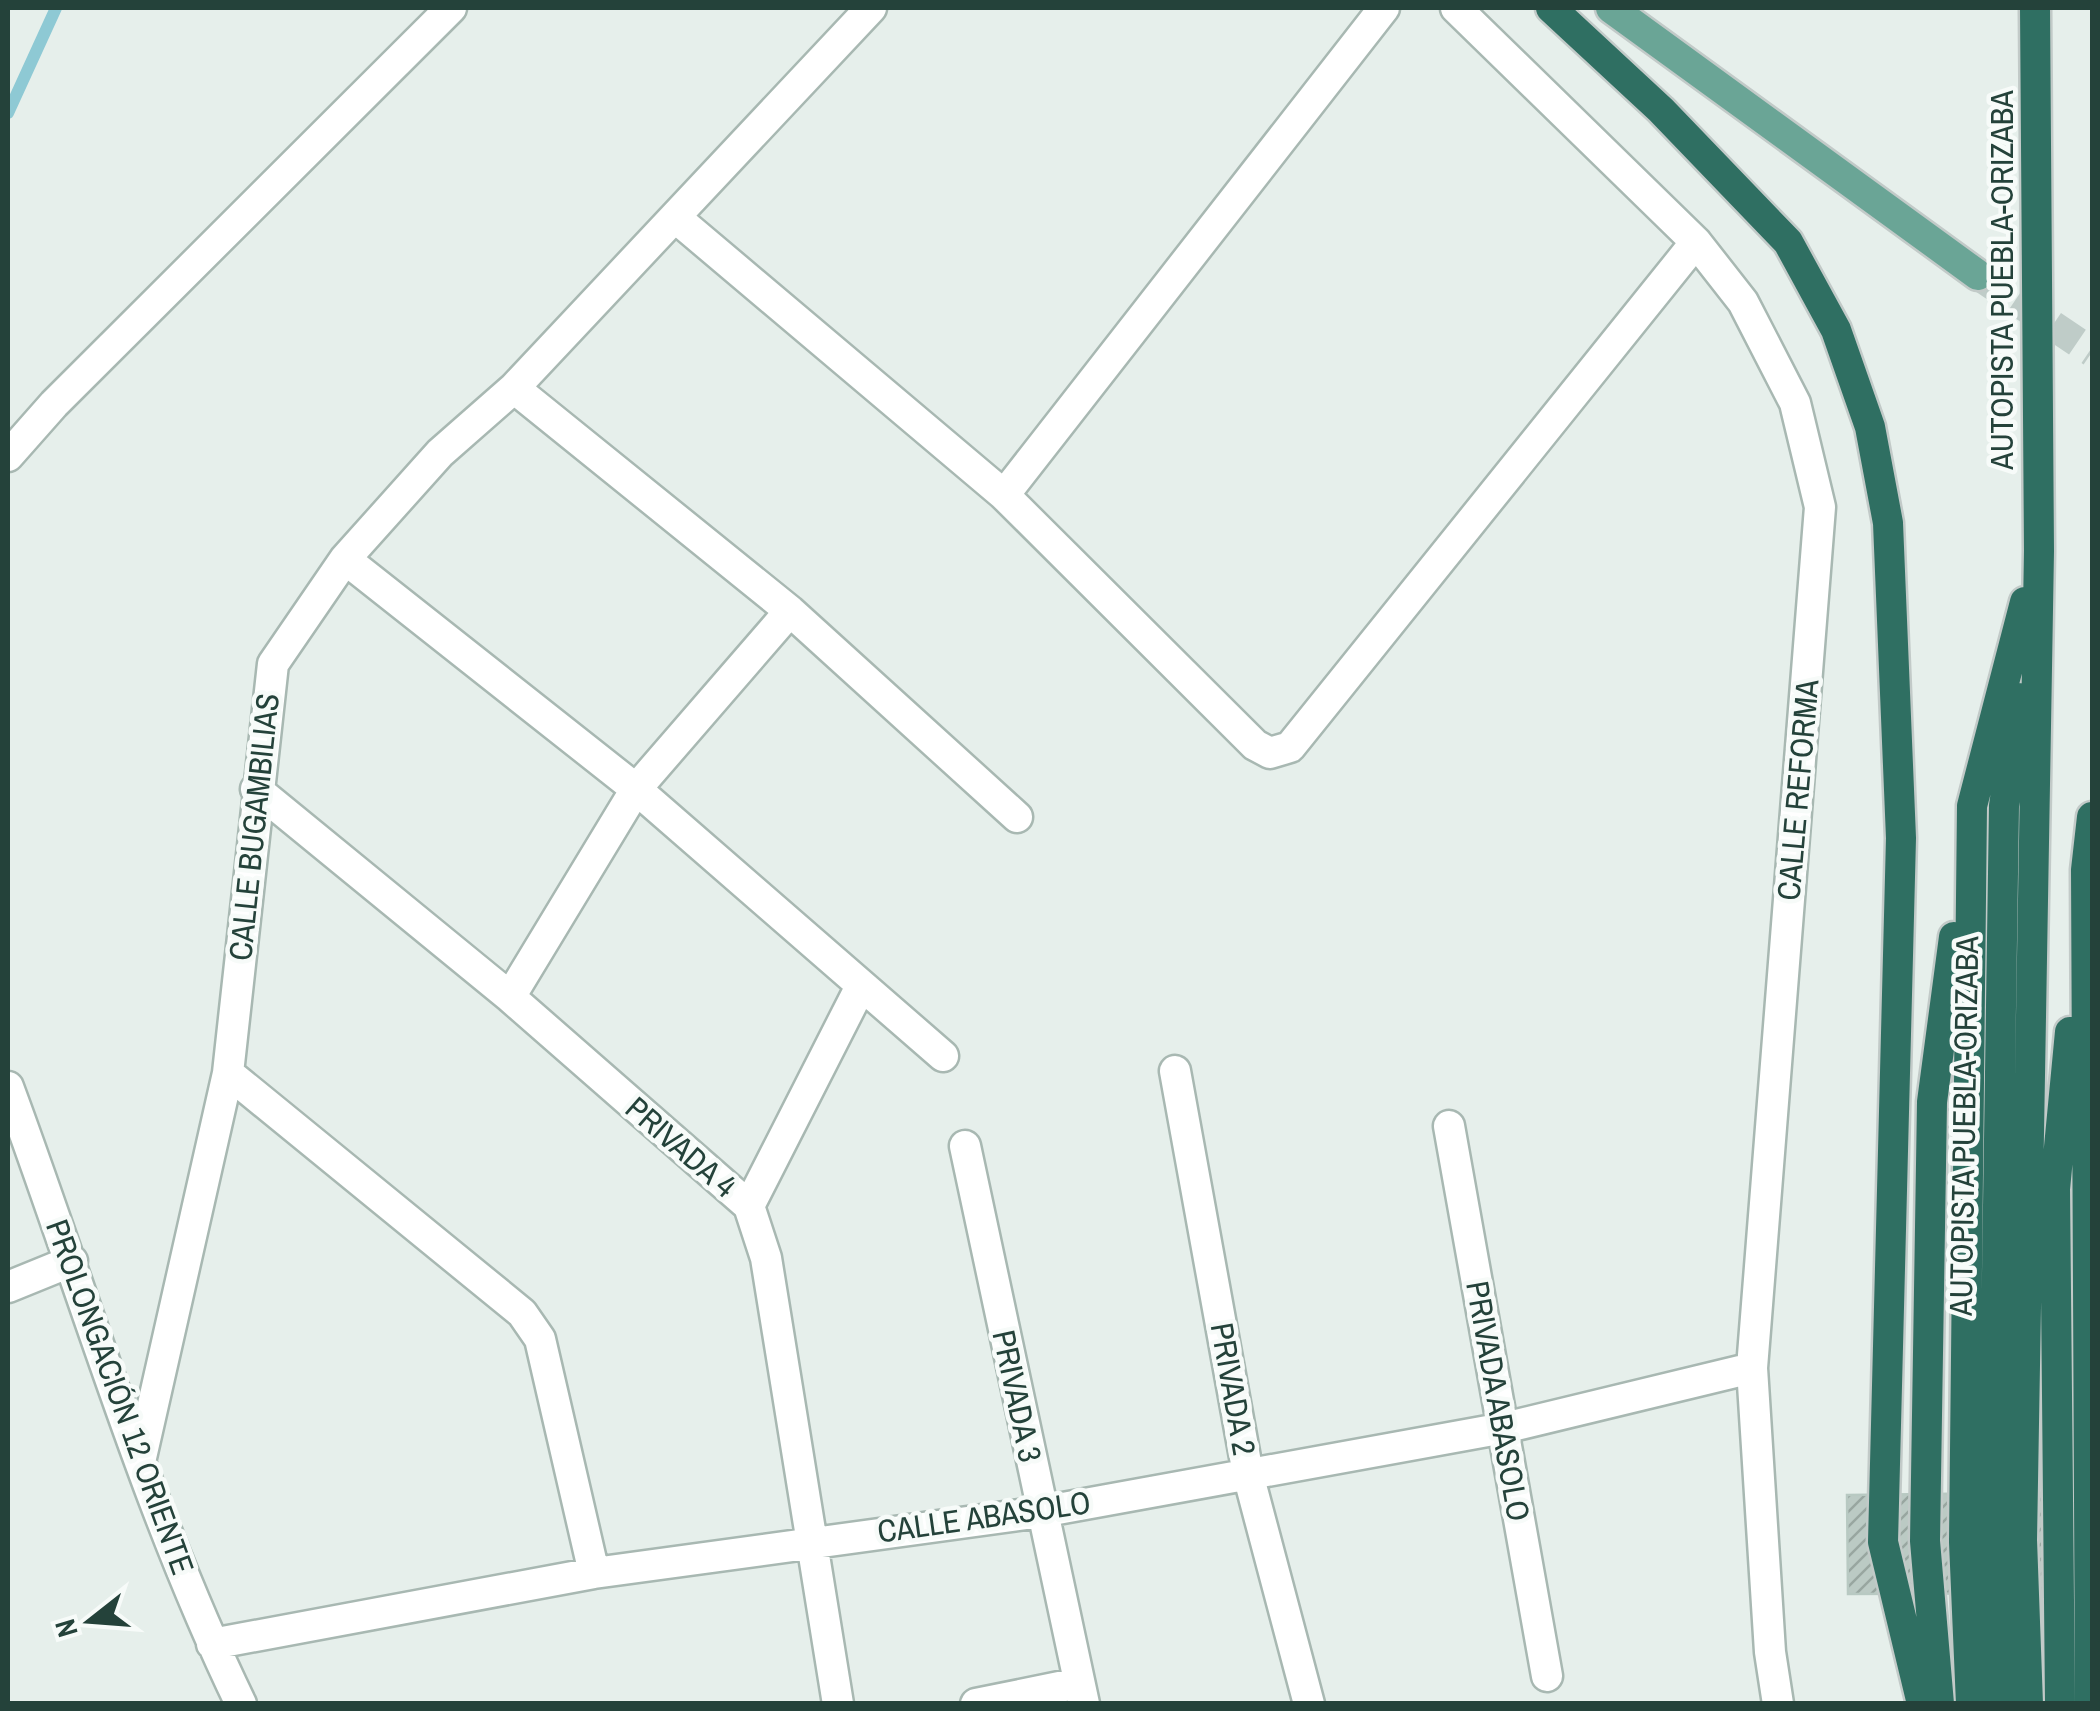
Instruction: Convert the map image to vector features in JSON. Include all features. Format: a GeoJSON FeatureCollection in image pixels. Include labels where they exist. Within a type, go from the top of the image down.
{"type":"FeatureCollection","features":[{"type":"Feature","properties":{"kind":"highway"},"geometry":{"type":"LineString","coordinates":[[1551,8],[1662,110],[1788,242],[1836,330],[1870,427],[1888,523],[1901,838],[1882,1542],[1922,1704]]}},
{"type":"Feature","properties":{"kind":"highway","name":"AUTOPISTA PUEBLA-ORIZABA"},"geometry":{"type":"LineString","coordinates":[[2028,1704],[2022,1540],[2039,551],[2035,8]]}},
{"type":"Feature","properties":{"kind":"highway","name":"AUTOPISTA PUEBLA-ORIZABA"},"geometry":{"type":"LineString","coordinates":[[1939,1704],[1925,1541],[1932,1102],[1972,806],[2039,551]]}},
{"type":"Feature","properties":{"kind":"highway","name":"AUTOPISTA PUEBLA-ORIZABA"},"geometry":{"type":"LineString","coordinates":[[1998,1704],[1993,1540],[2004,806],[2039,551]]}},
{"type":"Feature","properties":{"kind":"highway","name":"AUTOPISTA PUEBLA-ORIZABA"},"geometry":{"type":"LineString","coordinates":[[1971,1704],[1964,1542],[1972,806]]}},
{"type":"Feature","properties":{"kind":"highway"},"geometry":{"type":"LineString","coordinates":[[2060,1704],[2054,1189],[2092,817]]}},
{"type":"Feature","properties":{"kind":"highway"},"geometry":{"type":"LineString","coordinates":[[2086,870],[2090,1704]]}},
{"type":"Feature","properties":{"kind":"main road"},"geometry":{"type":"LineString","coordinates":[[1610,8],[1978,275]]}},
{"type":"Feature","properties":{"kind":"street"},"geometry":{"type":"LineString","coordinates":[[8,456],[54,404],[452,8]]}},
{"type":"Feature","properties":{"kind":"street","name":"CALLE BUGAMBILIAS"},"geometry":{"type":"LineString","coordinates":[[140,1462],[228,1073],[256,789],[273,664],[345,559],[440,452],[514,388],[871,8]]}},
{"type":"Feature","properties":{"kind":"street"},"geometry":{"type":"LineString","coordinates":[[1004,495],[1384,8]]}},
{"type":"Feature","properties":{"kind":"street","name":"CALLE REFORMA"},"geometry":{"type":"LineString","coordinates":[[1456,8],[1696,242],[1742,302],[1796,404],[1820,507],[1752,1368],[1770,1652],[1778,1704]]}},
{"type":"Feature","properties":{"kind":"street"},"geometry":{"type":"LineString","coordinates":[[676,218],[1004,495],[1255,744],[1270,754],[1290,747],[1696,242]]}},
{"type":"Feature","properties":{"kind":"street"},"geometry":{"type":"LineString","coordinates":[[514,388],[790,611],[1016,817]]}},
{"type":"Feature","properties":{"kind":"street"},"geometry":{"type":"LineString","coordinates":[[345,559],[636,789],[942,1056]]}},
{"type":"Feature","properties":{"kind":"street"},"geometry":{"type":"LineString","coordinates":[[510,997],[636,789],[790,611]]}},
{"type":"Feature","properties":{"kind":"street","name":"PRIVADA 4"},"geometry":{"type":"LineString","coordinates":[[256,789],[510,997],[748,1206],[766,1258],[838,1704]]}},
{"type":"Feature","properties":{"kind":"street"},"geometry":{"type":"LineString","coordinates":[[748,1206],[860,988]]}},
{"type":"Feature","properties":{"kind":"street","name":"PRIVADA 2"},"geometry":{"type":"LineString","coordinates":[[1175,1071],[1248,1474],[1309,1704]]}},
{"type":"Feature","properties":{"kind":"street"},"geometry":{"type":"LineString","coordinates":[[228,1073],[522,1313],[540,1339],[594,1573]]}},
{"type":"Feature","properties":{"kind":"street","name":"PROLONGACIÓN 12 ORIENTE"},"geometry":{"type":"LineString","coordinates":[[8,1087],[140,1462],[212,1644],[241,1704]]}},
{"type":"Feature","properties":{"kind":"street","name":"PRIVADA ABASOLO"},"geometry":{"type":"LineString","coordinates":[[1449,1126],[1546,1676]]}},
{"type":"Feature","properties":{"kind":"street","name":"PRIVADA 3"},"geometry":{"type":"LineString","coordinates":[[965,1146],[1082,1693]]}},
{"type":"Feature","properties":{"kind":"street"},"geometry":{"type":"LineString","coordinates":[[8,1287],[72,1261]]}},
{"type":"Feature","properties":{"kind":"street","name":"CALLE ABASOLO"},"geometry":{"type":"LineString","coordinates":[[212,1644],[594,1573],[809,1540],[1041,1512],[1504,1428],[1752,1368]]}},
{"type":"Feature","properties":{"kind":"street"},"geometry":{"type":"LineString","coordinates":[[976,1704],[1082,1693]]}},
{"type":"Feature","properties":{"kind":"building"},"geometry":{"type":"Polygon","coordinates":[[[2092,1492],[2092,1593],[1848,1594],[1847,1495],[2092,1492]]]}},
{"type":"Feature","properties":{"kind":"waterway"},"geometry":{"type":"LineString","coordinates":[[8,113],[56,8]]}},
{"type":"Feature","properties":{"kind":"tunnel"},"geometry":{"type":"LineString","coordinates":[[1978,275],[2092,352]]}}]}
